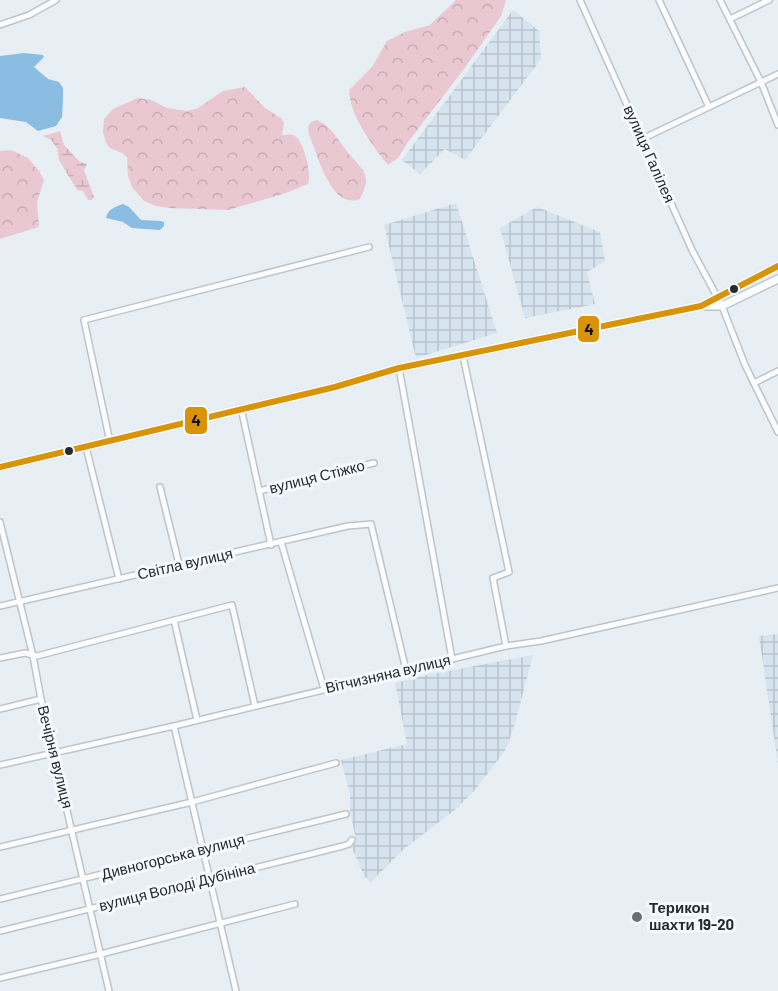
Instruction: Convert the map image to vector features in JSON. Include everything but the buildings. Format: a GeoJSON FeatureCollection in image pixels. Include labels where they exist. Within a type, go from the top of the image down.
{"type":"FeatureCollection","features":[{"type":"Feature","properties":{"kind":"street"},"geometry":{"type":"LineString","coordinates":[[0,25],[29,15],[56,0]]}},
{"type":"Feature","properties":{"kind":"street","name":"вулиця Галілея"},"geometry":{"type":"LineString","coordinates":[[580,0],[692,250],[722,306],[754,383],[778,432]]}},
{"type":"Feature","properties":{"kind":"street"},"geometry":{"type":"LineString","coordinates":[[659,0],[709,108]]}},
{"type":"Feature","properties":{"kind":"street"},"geometry":{"type":"LineString","coordinates":[[720,0],[761,82],[778,125]]}},
{"type":"Feature","properties":{"kind":"street"},"geometry":{"type":"LineString","coordinates":[[730,19],[769,0]]}},
{"type":"Feature","properties":{"kind":"street"},"geometry":{"type":"LineString","coordinates":[[642,139],[778,74]]}},
{"type":"Feature","properties":{"kind":"street"},"geometry":{"type":"LineString","coordinates":[[110,442],[84,320],[369,247]]}},
{"type":"Feature","properties":{"kind":"street"},"geometry":{"type":"LineString","coordinates":[[700,306],[778,266]]}},
{"type":"Feature","properties":{"kind":"street"},"geometry":{"type":"LineString","coordinates":[[0,467],[335,387],[399,368],[700,306],[722,306],[778,279]]}},
{"type":"Feature","properties":{"kind":"street"},"geometry":{"type":"LineString","coordinates":[[463,356],[509,572],[493,578],[506,646]]}},
{"type":"Feature","properties":{"kind":"street"},"geometry":{"type":"LineString","coordinates":[[399,368],[452,659]]}},
{"type":"Feature","properties":{"kind":"street"},"geometry":{"type":"LineString","coordinates":[[754,383],[778,371]]}},
{"type":"Feature","properties":{"kind":"street"},"geometry":{"type":"LineString","coordinates":[[240,408],[271,544]]}},
{"type":"Feature","properties":{"kind":"street"},"geometry":{"type":"LineString","coordinates":[[86,447],[118,579]]}},
{"type":"Feature","properties":{"kind":"street","name":"вулиця Стіжко"},"geometry":{"type":"LineString","coordinates":[[259,491],[374,463]]}},
{"type":"Feature","properties":{"kind":"street"},"geometry":{"type":"LineString","coordinates":[[160,488],[179,564]]}},
{"type":"Feature","properties":{"kind":"street","name":"Вечірня вулиця"},"geometry":{"type":"LineString","coordinates":[[0,522],[33,656],[53,753],[73,830],[109,991]]}},
{"type":"Feature","properties":{"kind":"street","name":"Світла вулиця"},"geometry":{"type":"LineString","coordinates":[[0,606],[348,526],[371,524],[406,670]]}},
{"type":"Feature","properties":{"kind":"street"},"geometry":{"type":"LineString","coordinates":[[280,542],[324,689]]}},
{"type":"Feature","properties":{"kind":"street","name":"Вітчизняна вулиця"},"geometry":{"type":"LineString","coordinates":[[0,765],[174,726],[506,646],[541,641],[778,588]]}},
{"type":"Feature","properties":{"kind":"street"},"geometry":{"type":"LineString","coordinates":[[0,658],[25,653],[33,656],[232,605],[255,706]]}},
{"type":"Feature","properties":{"kind":"street"},"geometry":{"type":"LineString","coordinates":[[174,620],[197,720]]}},
{"type":"Feature","properties":{"kind":"street"},"geometry":{"type":"LineString","coordinates":[[0,709],[41,699]]}},
{"type":"Feature","properties":{"kind":"street"},"geometry":{"type":"LineString","coordinates":[[174,726],[236,991]]}},
{"type":"Feature","properties":{"kind":"street"},"geometry":{"type":"LineString","coordinates":[[0,847],[192,802],[336,763]]}},
{"type":"Feature","properties":{"kind":"street","name":"Дивногорська вулиця"},"geometry":{"type":"LineString","coordinates":[[0,899],[346,814]]}},
{"type":"Feature","properties":{"kind":"street","name":"вулиця Володі Дубініна"},"geometry":{"type":"LineString","coordinates":[[0,931],[343,846],[352,840]]}},
{"type":"Feature","properties":{"kind":"street"},"geometry":{"type":"LineString","coordinates":[[0,978],[295,904]]}},
{"type":"Feature","properties":{"kind":"shaded area"},"geometry":{"type":"Polygon","coordinates":[[[513,10],[539,31],[541,59],[465,160],[445,149],[420,174],[402,160],[513,10]]]}},
{"type":"Feature","properties":{"kind":"shaded area"},"geometry":{"type":"Polygon","coordinates":[[[456,203],[497,333],[416,358],[384,225],[456,203]]]}},
{"type":"Feature","properties":{"kind":"shaded area"},"geometry":{"type":"Polygon","coordinates":[[[537,207],[600,232],[605,261],[587,272],[595,304],[525,318],[500,228],[537,207]]]}},
{"type":"Feature","properties":{"kind":"shaded area"},"geometry":{"type":"Polygon","coordinates":[[[778,634],[778,764],[759,636],[778,634]]]}},
{"type":"Feature","properties":{"kind":"shaded area"},"geometry":{"type":"Polygon","coordinates":[[[533,655],[514,727],[501,756],[474,791],[456,809],[404,849],[371,882],[364,876],[352,848],[356,840],[350,810],[350,794],[341,760],[407,744],[395,683],[533,655]]]}},
{"type":"Feature","properties":{"kind":"green space"},"geometry":{"type":"Polygon","coordinates":[[[456,0],[506,0],[501,16],[464,69],[398,158],[388,165],[358,120],[350,100],[349,90],[372,67],[387,41],[405,32],[430,25],[456,0]]]}},
{"type":"Feature","properties":{"kind":"green space"},"geometry":{"type":"Polygon","coordinates":[[[245,87],[265,108],[281,118],[284,123],[282,135],[293,135],[299,140],[308,167],[308,184],[228,210],[169,208],[144,201],[132,187],[128,176],[127,157],[110,148],[106,143],[103,132],[104,119],[113,109],[138,98],[151,100],[167,108],[187,111],[198,108],[223,91],[245,87]]]}},
{"type":"Feature","properties":{"kind":"green space"},"geometry":{"type":"Polygon","coordinates":[[[317,120],[331,130],[364,172],[366,183],[360,199],[350,200],[341,197],[327,178],[309,134],[308,127],[311,122],[317,120]]]}},
{"type":"Feature","properties":{"kind":"green space"},"geometry":{"type":"Polygon","coordinates":[[[60,131],[64,145],[80,162],[87,164],[84,170],[94,197],[92,200],[88,200],[83,191],[77,190],[59,160],[57,148],[51,140],[43,136],[60,131]]]}},
{"type":"Feature","properties":{"kind":"green space"},"geometry":{"type":"Polygon","coordinates":[[[11,150],[28,158],[44,180],[37,202],[39,227],[0,239],[0,151],[11,150]]]}},
{"type":"Feature","properties":{"kind":"water"},"geometry":{"type":"Polygon","coordinates":[[[24,53],[43,55],[44,57],[34,67],[48,79],[59,82],[63,88],[62,117],[56,126],[38,131],[26,122],[0,118],[0,56],[24,53]]]}},
{"type":"Feature","properties":{"kind":"water"},"geometry":{"type":"Polygon","coordinates":[[[123,204],[141,220],[161,221],[164,222],[164,226],[160,230],[132,228],[123,222],[106,218],[110,211],[123,204]]]}},
{"type":"Feature","properties":{"kind":"transit line","name":"4"},"geometry":{"type":"LineString","coordinates":[[0,467],[335,387],[399,368],[701,306],[778,266]]}},
{"type":"Feature","properties":{"kind":"place","name":"Терикон шахти 19-20"},"geometry":{"type":"Point","coordinates":[637,917]}}]}
